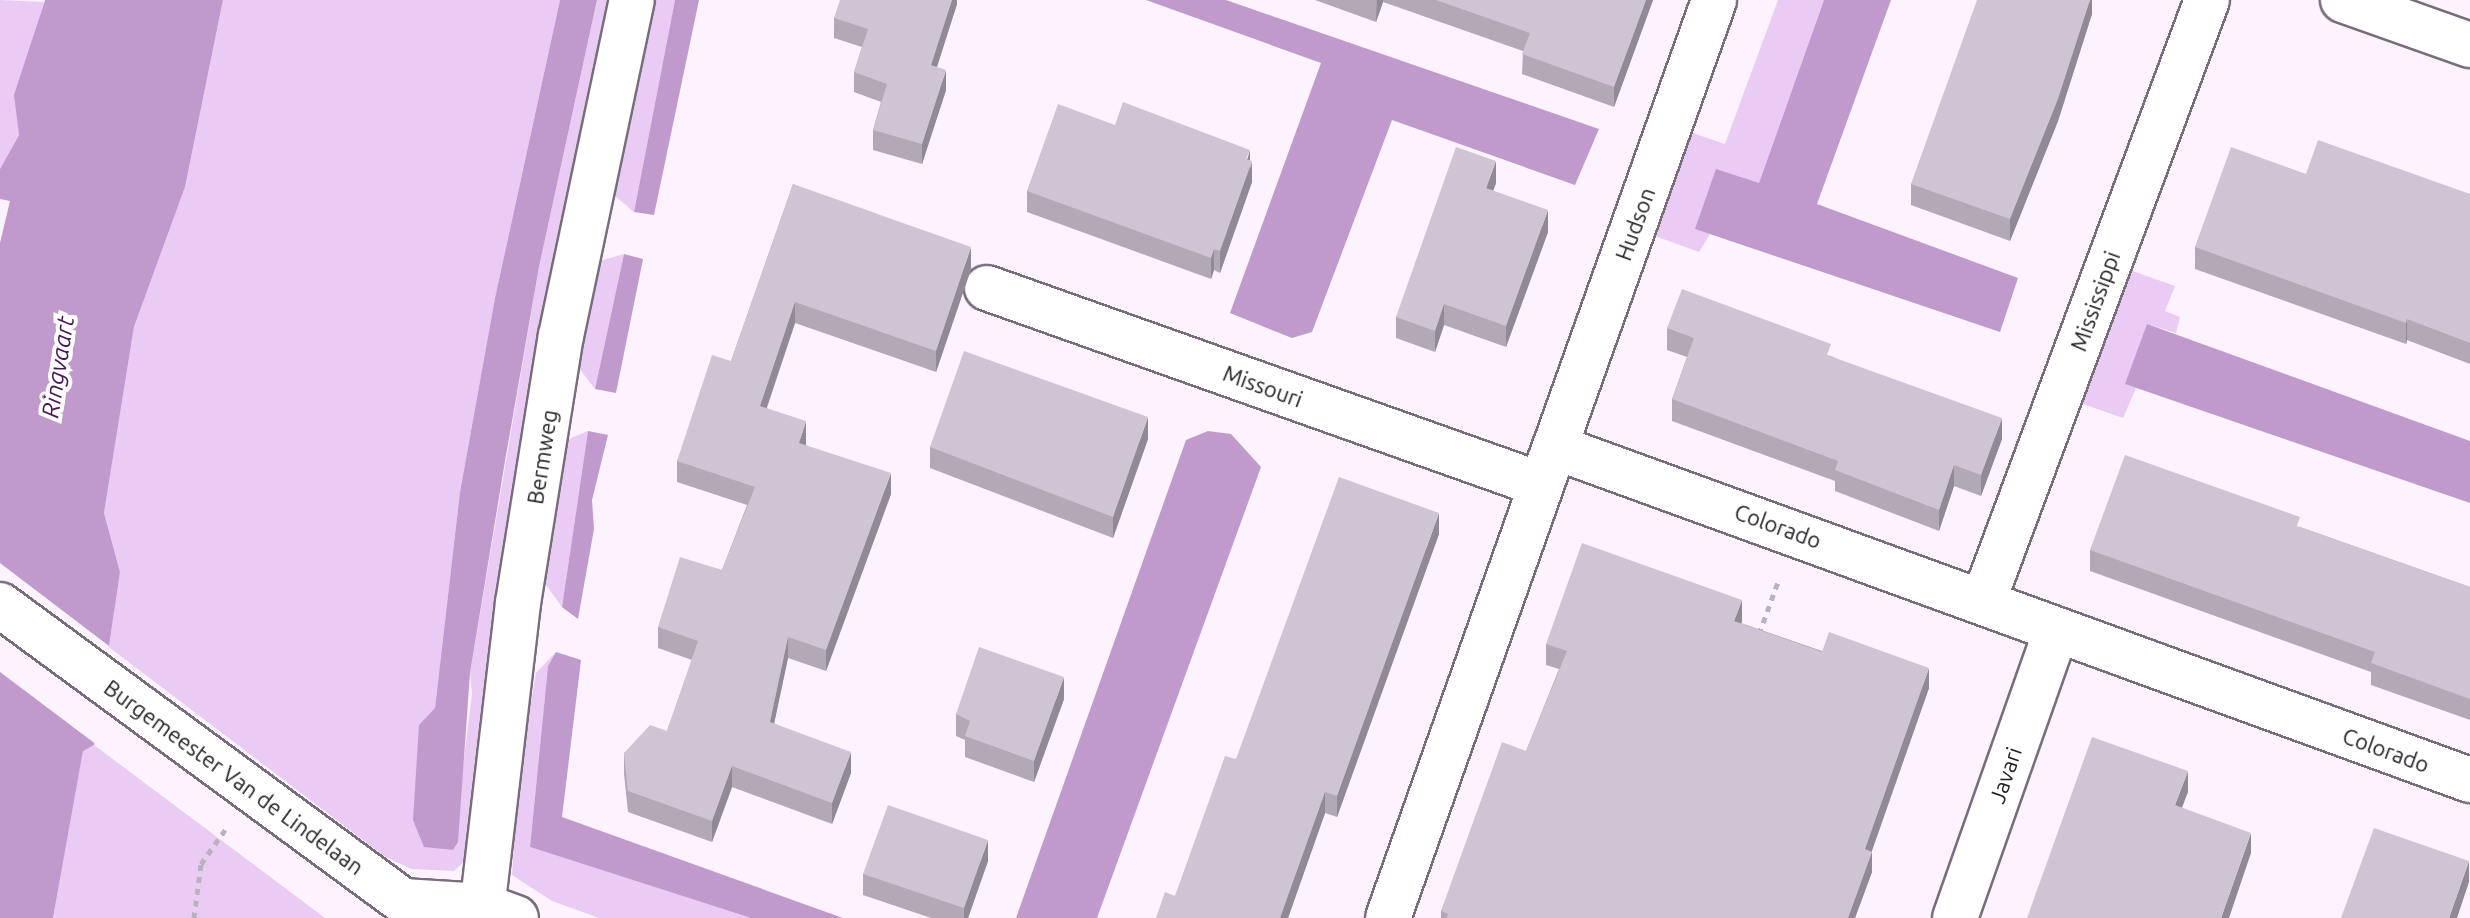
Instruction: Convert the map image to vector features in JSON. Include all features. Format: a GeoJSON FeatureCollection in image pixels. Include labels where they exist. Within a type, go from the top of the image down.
{"type":"FeatureCollection","features":[{"type":"Feature","properties":{"kind":"street","name":"Bermweg"},"geometry":{"type":"LineString","coordinates":[[493,914],[516,617],[561,336],[632,0]]}},
{"type":"Feature","properties":{"kind":"street","name":"Hudson"},"geometry":{"type":"LineString","coordinates":[[1547,466],[1714,0]]}},
{"type":"Feature","properties":{"kind":"street","name":"Mississippi"},"geometry":{"type":"LineString","coordinates":[[1983,602],[2207,0]]}},
{"type":"Feature","properties":{"kind":"street"},"geometry":{"type":"LineString","coordinates":[[2343,0],[2470,45]]}},
{"type":"Feature","properties":{"kind":"street","name":"Missouri"},"geometry":{"type":"LineString","coordinates":[[987,288],[1547,466]]}},
{"type":"Feature","properties":{"kind":"street","name":"Colorado"},"geometry":{"type":"LineString","coordinates":[[1547,466],[1796,532],[2056,631],[2470,780]]}},
{"type":"Feature","properties":{"kind":"street"},"geometry":{"type":"LineString","coordinates":[[1388,918],[1547,466]]}},
{"type":"Feature","properties":{"kind":"street","name":"Burgemeester Van de Lindelaan"},"geometry":{"type":"LineString","coordinates":[[0,605],[403,901],[493,914]]}},
{"type":"Feature","properties":{"kind":"street","name":"Javari"},"geometry":{"type":"LineString","coordinates":[[1955,918],[2056,631]]}},
{"type":"Feature","properties":{"kind":"path"},"geometry":{"type":"LineString","coordinates":[[1753,650],[1796,532]]}},
{"type":"Feature","properties":{"kind":"path"},"geometry":{"type":"LineString","coordinates":[[194,918],[201,864],[226,829]]}},
{"type":"Feature","properties":{"kind":"shaded area"},"geometry":{"type":"Polygon","coordinates":[[[0,0],[44,2],[15,95],[19,135],[0,169],[0,0]]]}},
{"type":"Feature","properties":{"kind":"shaded area"},"geometry":{"type":"Polygon","coordinates":[[[223,0],[560,0],[495,298],[460,492],[435,708],[453,850],[472,693],[470,673],[539,267],[597,0],[614,0],[469,857],[454,871],[411,869],[384,856],[106,645],[120,572],[104,513],[134,327],[185,187],[223,0]]]}},
{"type":"Feature","properties":{"kind":"shaded area"},"geometry":{"type":"Polygon","coordinates":[[[649,0],[675,0],[634,212],[609,191],[649,0]]]}},
{"type":"Feature","properties":{"kind":"shaded area"},"geometry":{"type":"Polygon","coordinates":[[[1778,0],[1824,0],[1759,183],[1696,229],[1710,234],[1699,252],[1655,236],[1690,132],[1725,144],[1778,0]]]}},
{"type":"Feature","properties":{"kind":"shaded area"},"geometry":{"type":"Polygon","coordinates":[[[624,254],[595,389],[575,363],[596,262],[624,254]]]}},
{"type":"Feature","properties":{"kind":"shaded area"},"geometry":{"type":"Polygon","coordinates":[[[2127,269],[2175,286],[2165,311],[2180,317],[2176,333],[2147,324],[2126,384],[2136,388],[2123,418],[2080,403],[2127,269]]]}},
{"type":"Feature","properties":{"kind":"shaded area"},"geometry":{"type":"Polygon","coordinates":[[[588,431],[562,607],[541,578],[559,443],[588,431]]]}},
{"type":"Feature","properties":{"kind":"shaded area"},"geometry":{"type":"Polygon","coordinates":[[[556,652],[548,667],[530,847],[751,918],[599,918],[552,901],[512,875],[519,770],[536,673],[556,652]]]}},
{"type":"Feature","properties":{"kind":"shaded area"},"geometry":{"type":"Polygon","coordinates":[[[94,745],[325,918],[53,918],[83,750],[94,745]]]}},
{"type":"Feature","properties":{"kind":"water","name":"Ringvaart"},"geometry":{"type":"Polygon","coordinates":[[[45,0],[223,0],[185,187],[134,327],[104,513],[120,572],[94,745],[83,751],[53,918],[0,918],[0,243],[10,201],[0,199],[0,169],[19,135],[14,95],[45,0]]]}},
{"type":"Feature","properties":{"kind":"water"},"geometry":{"type":"Polygon","coordinates":[[[560,0],[597,0],[539,267],[470,673],[458,842],[453,850],[424,847],[413,820],[419,725],[435,708],[460,492],[495,298],[560,0]]]}},
{"type":"Feature","properties":{"kind":"water"},"geometry":{"type":"Polygon","coordinates":[[[675,0],[699,0],[654,215],[634,212],[675,0]]]}},
{"type":"Feature","properties":{"kind":"water"},"geometry":{"type":"Polygon","coordinates":[[[1146,0],[1226,0],[1599,129],[1575,185],[1392,120],[1312,332],[1292,338],[1230,313],[1321,63],[1146,0]]]}},
{"type":"Feature","properties":{"kind":"water"},"geometry":{"type":"Polygon","coordinates":[[[1824,0],[1891,0],[1817,204],[2018,278],[2000,332],[1695,229],[1716,169],[1759,183],[1824,0]]]}},
{"type":"Feature","properties":{"kind":"water"},"geometry":{"type":"Polygon","coordinates":[[[624,254],[643,259],[616,393],[595,389],[624,254]]]}},
{"type":"Feature","properties":{"kind":"water"},"geometry":{"type":"Polygon","coordinates":[[[2147,324],[2470,441],[2470,503],[2125,384],[2147,324]]]}},
{"type":"Feature","properties":{"kind":"water"},"geometry":{"type":"Polygon","coordinates":[[[588,431],[608,435],[592,500],[594,529],[578,619],[562,607],[588,431]]]}},
{"type":"Feature","properties":{"kind":"water"},"geometry":{"type":"Polygon","coordinates":[[[1208,431],[1231,434],[1261,467],[1097,918],[1016,918],[1186,440],[1208,431]]]}},
{"type":"Feature","properties":{"kind":"water"},"geometry":{"type":"Polygon","coordinates":[[[556,652],[581,660],[562,817],[843,918],[751,918],[530,847],[548,666],[556,652]]]}},
{"type":"Feature","properties":{"kind":"pier"},"geometry":{"type":"Polygon","coordinates":[[[0,563],[109,646],[97,745],[0,672],[0,563]]]}},
{"type":"Feature","properties":{"kind":"building"},"geometry":{"type":"Polygon","coordinates":[[[840,0],[952,0],[931,65],[946,70],[922,144],[873,130],[887,84],[854,72],[868,29],[834,18],[840,0]]]}},
{"type":"Feature","properties":{"kind":"building"},"geometry":{"type":"Polygon","coordinates":[[[1436,0],[1646,0],[1614,87],[1522,54],[1530,33],[1436,0]]]}},
{"type":"Feature","properties":{"kind":"building"},"geometry":{"type":"Polygon","coordinates":[[[1977,0],[2090,0],[2058,99],[2010,219],[1911,184],[1977,0]]]}},
{"type":"Feature","properties":{"kind":"building"},"geometry":{"type":"Polygon","coordinates":[[[1123,102],[1250,150],[1246,159],[1252,161],[1220,251],[1214,249],[1211,258],[1027,191],[1058,104],[1115,125],[1123,102]]]}},
{"type":"Feature","properties":{"kind":"building"},"geometry":{"type":"Polygon","coordinates":[[[2318,140],[2470,194],[2470,343],[2195,247],[2231,147],[2306,174],[2318,140]]]}},
{"type":"Feature","properties":{"kind":"building"},"geometry":{"type":"Polygon","coordinates":[[[1456,147],[1496,161],[1486,188],[1548,210],[1506,326],[1444,304],[1435,331],[1396,317],[1456,147]]]}},
{"type":"Feature","properties":{"kind":"building"},"geometry":{"type":"Polygon","coordinates":[[[793,184],[971,247],[936,351],[795,302],[760,406],[806,421],[799,443],[891,473],[826,650],[788,637],[770,722],[851,752],[832,803],[732,766],[712,821],[628,791],[624,753],[650,725],[667,731],[698,641],[658,627],[680,557],[722,570],[755,487],[677,461],[712,355],[731,361],[793,184]]]}},
{"type":"Feature","properties":{"kind":"building"},"geometry":{"type":"Polygon","coordinates":[[[1682,289],[1831,344],[1827,355],[2002,418],[1981,475],[1954,465],[1939,510],[1835,470],[1838,461],[1672,399],[1694,338],[1667,328],[1682,289]]]}},
{"type":"Feature","properties":{"kind":"building"},"geometry":{"type":"Polygon","coordinates":[[[964,351],[1148,417],[1113,517],[930,447],[964,351]]]}},
{"type":"Feature","properties":{"kind":"building"},"geometry":{"type":"Polygon","coordinates":[[[2125,455],[2300,517],[2297,526],[2470,587],[2470,699],[2371,663],[2375,652],[2090,550],[2125,455]]]}},
{"type":"Feature","properties":{"kind":"building"},"geometry":{"type":"Polygon","coordinates":[[[1339,477],[1439,513],[1337,796],[1325,792],[1280,918],[1156,918],[1165,892],[1175,896],[1225,756],[1236,759],[1339,477]]]}},
{"type":"Feature","properties":{"kind":"building"},"geometry":{"type":"Polygon","coordinates":[[[1582,543],[1742,600],[1734,621],[1822,652],[1829,632],[1929,668],[1865,849],[1872,852],[1848,918],[1447,918],[1448,914],[1441,911],[1502,742],[1526,751],[1567,651],[1546,644],[1582,543]]]}},
{"type":"Feature","properties":{"kind":"building"},"geometry":{"type":"Polygon","coordinates":[[[979,647],[1064,677],[1034,761],[965,736],[970,721],[956,714],[979,647]]]}},
{"type":"Feature","properties":{"kind":"building"},"geometry":{"type":"Polygon","coordinates":[[[2092,737],[2188,771],[2175,805],[2251,833],[2221,918],[2027,918],[2092,737]]]}},
{"type":"Feature","properties":{"kind":"building"},"geometry":{"type":"Polygon","coordinates":[[[888,805],[988,840],[964,908],[863,874],[888,805]]]}},
{"type":"Feature","properties":{"kind":"building"},"geometry":{"type":"Polygon","coordinates":[[[2374,828],[2469,861],[2449,918],[2341,918],[2374,828]]]}}]}
